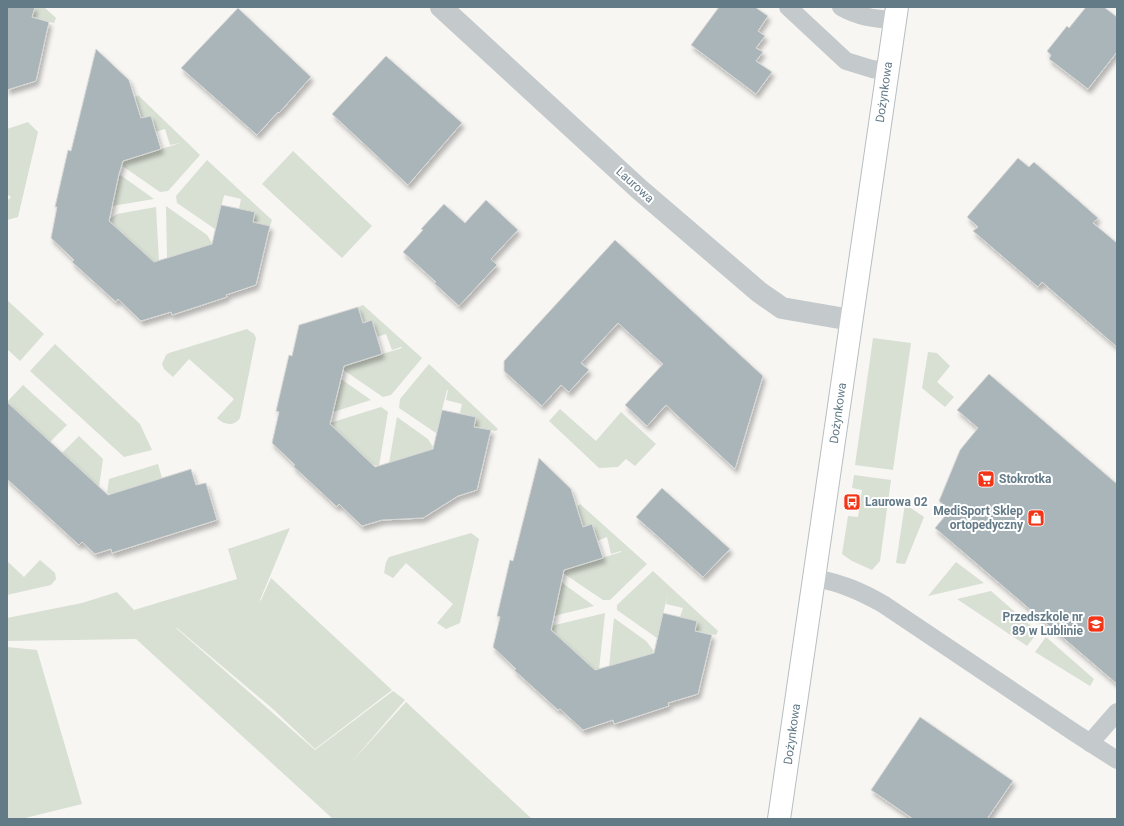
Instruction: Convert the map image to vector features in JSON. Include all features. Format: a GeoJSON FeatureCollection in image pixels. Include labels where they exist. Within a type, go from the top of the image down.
{"type":"FeatureCollection","features":[{"type":"Feature","properties":{"kind":"street","name":"Laurowa"},"geometry":{"type":"LineString","coordinates":[[441,7],[639,189],[759,292],[782,308],[851,320]]}},
{"type":"Feature","properties":{"kind":"street","name":"Dożynkowa"},"geometry":{"type":"LineString","coordinates":[[779,819],[896,13]]}},
{"type":"Feature","properties":{"kind":"lane"},"geometry":{"type":"LineString","coordinates":[[788,7],[846,61],[872,69],[887,71]]}},
{"type":"Feature","properties":{"kind":"lane"},"geometry":{"type":"LineString","coordinates":[[841,7],[849,12],[864,17],[896,13]]}},
{"type":"Feature","properties":{"kind":"lane"},"geometry":{"type":"LineString","coordinates":[[815,578],[836,582],[862,592],[883,604],[1117,760]]}},
{"type":"Feature","properties":{"kind":"lane"},"geometry":{"type":"LineString","coordinates":[[1090,743],[1117,712]]}},
{"type":"Feature","properties":{"kind":"shaded area"},"geometry":{"type":"Polygon","coordinates":[[[30,7],[44,7],[56,18],[54,23],[32,17],[35,8],[30,7]]]}},
{"type":"Feature","properties":{"kind":"shaded area"},"geometry":{"type":"Polygon","coordinates":[[[138,95],[200,155],[168,191],[160,192],[121,165],[124,161],[180,143],[170,145],[165,129],[155,132],[151,116],[141,118],[135,98],[138,95]]]}},
{"type":"Feature","properties":{"kind":"shaded area"},"geometry":{"type":"Polygon","coordinates":[[[28,122],[38,132],[18,217],[7,220],[7,201],[11,197],[7,194],[7,129],[28,122]]]}},
{"type":"Feature","properties":{"kind":"shaded area"},"geometry":{"type":"Polygon","coordinates":[[[293,151],[372,226],[342,258],[262,184],[293,151]]]}},
{"type":"Feature","properties":{"kind":"shaded area"},"geometry":{"type":"Polygon","coordinates":[[[207,160],[272,220],[270,226],[253,222],[239,209],[241,199],[224,195],[215,229],[177,203],[176,196],[207,160]]]}},
{"type":"Feature","properties":{"kind":"shaded area"},"geometry":{"type":"Polygon","coordinates":[[[119,174],[154,199],[112,206],[119,174]]]}},
{"type":"Feature","properties":{"kind":"shaded area"},"geometry":{"type":"Polygon","coordinates":[[[166,206],[207,235],[212,243],[210,245],[167,258],[166,206]]]}},
{"type":"Feature","properties":{"kind":"shaded area"},"geometry":{"type":"Polygon","coordinates":[[[156,207],[159,261],[153,262],[110,222],[109,219],[117,214],[156,207]]]}},
{"type":"Feature","properties":{"kind":"shaded area"},"geometry":{"type":"Polygon","coordinates":[[[7,300],[44,334],[20,361],[7,349],[7,300]]]}},
{"type":"Feature","properties":{"kind":"shaded area"},"geometry":{"type":"Polygon","coordinates":[[[363,305],[422,358],[391,395],[383,397],[342,369],[346,365],[402,348],[392,350],[386,334],[377,337],[363,323],[358,307],[363,305]]]}},
{"type":"Feature","properties":{"kind":"shaded area"},"geometry":{"type":"Polygon","coordinates":[[[247,329],[254,334],[256,338],[240,418],[235,423],[229,424],[217,418],[234,399],[189,359],[173,377],[164,369],[162,364],[166,355],[169,353],[247,329]]]}},
{"type":"Feature","properties":{"kind":"shaded area"},"geometry":{"type":"Polygon","coordinates":[[[873,338],[911,343],[893,470],[855,465],[873,338]]]}},
{"type":"Feature","properties":{"kind":"shaded area"},"geometry":{"type":"Polygon","coordinates":[[[55,344],[140,424],[152,450],[124,457],[30,371],[55,344]]]}},
{"type":"Feature","properties":{"kind":"shaded area"},"geometry":{"type":"Polygon","coordinates":[[[928,352],[937,353],[950,366],[937,382],[954,397],[945,407],[922,388],[928,352]]]}},
{"type":"Feature","properties":{"kind":"shaded area"},"geometry":{"type":"Polygon","coordinates":[[[429,364],[498,429],[496,431],[474,427],[476,417],[460,413],[462,404],[446,400],[448,390],[436,433],[399,408],[400,399],[429,364]]]}},
{"type":"Feature","properties":{"kind":"shaded area"},"geometry":{"type":"Polygon","coordinates":[[[341,379],[371,400],[333,412],[341,379]]]}},
{"type":"Feature","properties":{"kind":"shaded area"},"geometry":{"type":"Polygon","coordinates":[[[23,385],[67,425],[50,442],[7,402],[23,385]]]}},
{"type":"Feature","properties":{"kind":"shaded area"},"geometry":{"type":"Polygon","coordinates":[[[381,407],[388,412],[379,466],[374,465],[332,427],[330,423],[381,407]]]}},
{"type":"Feature","properties":{"kind":"shaded area"},"geometry":{"type":"Polygon","coordinates":[[[560,409],[596,441],[621,412],[656,444],[635,466],[626,459],[618,467],[599,468],[549,421],[560,409]]]}},
{"type":"Feature","properties":{"kind":"shaded area"},"geometry":{"type":"Polygon","coordinates":[[[397,417],[428,439],[433,447],[431,450],[389,463],[397,417]]]}},
{"type":"Feature","properties":{"kind":"shaded area"},"geometry":{"type":"Polygon","coordinates":[[[79,436],[103,459],[99,487],[62,453],[79,436]]]}},
{"type":"Feature","properties":{"kind":"shaded area"},"geometry":{"type":"Polygon","coordinates":[[[158,464],[162,478],[111,494],[107,493],[109,479],[158,464]]]}},
{"type":"Feature","properties":{"kind":"shaded area"},"geometry":{"type":"Polygon","coordinates":[[[854,475],[891,480],[880,561],[872,570],[852,561],[842,554],[848,516],[858,517],[862,490],[852,488],[854,475]]]}},
{"type":"Feature","properties":{"kind":"shaded area"},"geometry":{"type":"Polygon","coordinates":[[[580,504],[647,564],[610,600],[603,600],[563,573],[566,569],[621,552],[611,554],[607,537],[597,541],[592,524],[583,527],[577,507],[580,504]]]}},
{"type":"Feature","properties":{"kind":"shaded area"},"geometry":{"type":"Polygon","coordinates":[[[905,504],[924,517],[905,564],[896,563],[905,504]]]}},
{"type":"Feature","properties":{"kind":"shaded area"},"geometry":{"type":"Polygon","coordinates":[[[290,528],[260,600],[258,601],[261,600],[271,578],[392,690],[315,749],[273,709],[176,628],[315,750],[393,691],[405,700],[348,766],[406,702],[532,819],[333,819],[136,639],[7,641],[7,618],[82,603],[117,592],[134,610],[237,579],[228,549],[290,528]]]}},
{"type":"Feature","properties":{"kind":"shaded area"},"geometry":{"type":"Polygon","coordinates":[[[471,533],[479,539],[460,623],[446,629],[437,623],[453,604],[406,563],[393,578],[384,573],[386,562],[389,557],[471,533]]]}},
{"type":"Feature","properties":{"kind":"shaded area"},"geometry":{"type":"Polygon","coordinates":[[[40,560],[55,573],[56,579],[51,585],[7,595],[7,561],[24,577],[40,560]]]}},
{"type":"Feature","properties":{"kind":"shaded area"},"geometry":{"type":"Polygon","coordinates":[[[956,562],[984,583],[928,596],[956,562]]]}},
{"type":"Feature","properties":{"kind":"shaded area"},"geometry":{"type":"Polygon","coordinates":[[[653,571],[718,631],[716,635],[695,631],[697,621],[680,617],[683,608],[666,604],[668,594],[657,638],[617,610],[617,605],[653,571]]]}},
{"type":"Feature","properties":{"kind":"shaded area"},"geometry":{"type":"Polygon","coordinates":[[[561,582],[594,606],[554,616],[561,582]]]}},
{"type":"Feature","properties":{"kind":"shaded area"},"geometry":{"type":"Polygon","coordinates":[[[991,591],[1038,632],[1027,646],[957,599],[991,591]]]}},
{"type":"Feature","properties":{"kind":"shaded area"},"geometry":{"type":"Polygon","coordinates":[[[605,613],[599,670],[594,669],[552,631],[551,626],[605,613]]]}},
{"type":"Feature","properties":{"kind":"shaded area"},"geometry":{"type":"Polygon","coordinates":[[[614,618],[646,641],[654,651],[652,654],[609,667],[614,618]]]}},
{"type":"Feature","properties":{"kind":"shaded area"},"geometry":{"type":"Polygon","coordinates":[[[1046,637],[1094,679],[1090,686],[1035,652],[1046,637]]]}},
{"type":"Feature","properties":{"kind":"shaded area"},"geometry":{"type":"Polygon","coordinates":[[[7,647],[37,650],[82,804],[21,819],[7,819],[7,647]]]}},
{"type":"Feature","properties":{"kind":"building"},"geometry":{"type":"Polygon","coordinates":[[[7,7],[35,7],[32,17],[49,22],[36,81],[7,90],[7,7]]]}},
{"type":"Feature","properties":{"kind":"building"},"geometry":{"type":"Polygon","coordinates":[[[719,7],[755,7],[768,16],[758,31],[765,36],[756,48],[763,52],[756,61],[772,72],[756,94],[691,45],[719,7]]]}},
{"type":"Feature","properties":{"kind":"building"},"geometry":{"type":"Polygon","coordinates":[[[1086,7],[1104,7],[1117,17],[1117,52],[1088,89],[1049,59],[1051,55],[1047,51],[1067,26],[1069,28],[1086,7]]]}},
{"type":"Feature","properties":{"kind":"building"},"geometry":{"type":"Polygon","coordinates":[[[238,8],[311,77],[257,135],[181,68],[238,8]]]}},
{"type":"Feature","properties":{"kind":"building"},"geometry":{"type":"Polygon","coordinates":[[[96,49],[129,80],[141,118],[151,116],[161,149],[123,161],[109,221],[154,262],[212,244],[221,205],[255,212],[253,222],[270,226],[256,285],[226,295],[227,297],[172,315],[171,312],[141,321],[118,299],[116,302],[72,262],[74,260],[51,238],[57,207],[55,207],[68,150],[71,151],[96,49]]]}},
{"type":"Feature","properties":{"kind":"building"},"geometry":{"type":"Polygon","coordinates":[[[386,56],[462,123],[408,185],[332,114],[386,56]]]}},
{"type":"Feature","properties":{"kind":"building"},"geometry":{"type":"Polygon","coordinates":[[[1018,158],[1029,167],[1034,162],[1098,218],[1093,223],[1117,243],[1117,347],[1042,282],[1038,287],[973,231],[978,227],[967,217],[1018,158]]]}},
{"type":"Feature","properties":{"kind":"building"},"geometry":{"type":"Polygon","coordinates":[[[486,200],[518,230],[491,259],[497,265],[459,306],[434,283],[436,282],[403,252],[423,230],[421,229],[444,204],[465,223],[486,200]]]}},
{"type":"Feature","properties":{"kind":"building"},"geometry":{"type":"Polygon","coordinates":[[[615,240],[763,376],[735,469],[666,405],[647,426],[625,405],[663,364],[618,323],[581,363],[589,370],[569,392],[561,385],[542,406],[504,371],[504,361],[615,240]]]}},
{"type":"Feature","properties":{"kind":"building"},"geometry":{"type":"Polygon","coordinates":[[[358,307],[363,323],[372,320],[382,354],[344,366],[330,424],[375,467],[433,449],[442,410],[476,417],[474,427],[491,430],[477,490],[458,496],[423,518],[382,520],[362,526],[339,504],[337,507],[293,466],[295,465],[272,443],[279,412],[276,411],[289,355],[292,356],[299,325],[358,307]]]}},
{"type":"Feature","properties":{"kind":"building"},"geometry":{"type":"Polygon","coordinates":[[[989,374],[1117,484],[1117,684],[935,528],[950,510],[939,501],[960,450],[978,428],[957,410],[989,374]]]}},
{"type":"Feature","properties":{"kind":"building"},"geometry":{"type":"Polygon","coordinates":[[[7,402],[108,495],[191,469],[196,485],[206,483],[217,520],[112,553],[111,549],[95,554],[82,542],[79,545],[7,479],[7,402]]]}},
{"type":"Feature","properties":{"kind":"building"},"geometry":{"type":"Polygon","coordinates":[[[539,458],[571,489],[583,527],[592,524],[603,558],[564,570],[551,630],[595,670],[654,653],[663,613],[697,621],[695,631],[712,635],[698,694],[668,703],[669,706],[614,724],[613,720],[583,730],[560,709],[558,710],[514,670],[516,669],[493,647],[500,617],[497,616],[510,560],[513,561],[539,458]]]}},
{"type":"Feature","properties":{"kind":"building"},"geometry":{"type":"Polygon","coordinates":[[[662,488],[730,549],[703,577],[636,517],[662,488]]]}},
{"type":"Feature","properties":{"kind":"building"},"geometry":{"type":"Polygon","coordinates":[[[920,717],[1013,781],[987,819],[913,819],[871,790],[920,717]]]}},
{"type":"Feature","properties":{"kind":"place","name":"Stokrotka"},"geometry":{"type":"Point","coordinates":[986,479]}},
{"type":"Feature","properties":{"kind":"place","name":"Laurowa 02"},"geometry":{"type":"Point","coordinates":[852,502]}},
{"type":"Feature","properties":{"kind":"place","name":"MediSport Sklep ortopedyczny"},"geometry":{"type":"Point","coordinates":[1036,518]}},
{"type":"Feature","properties":{"kind":"place","name":"Przedszkole nr 89 w Lublinie"},"geometry":{"type":"Point","coordinates":[1096,624]}}]}
